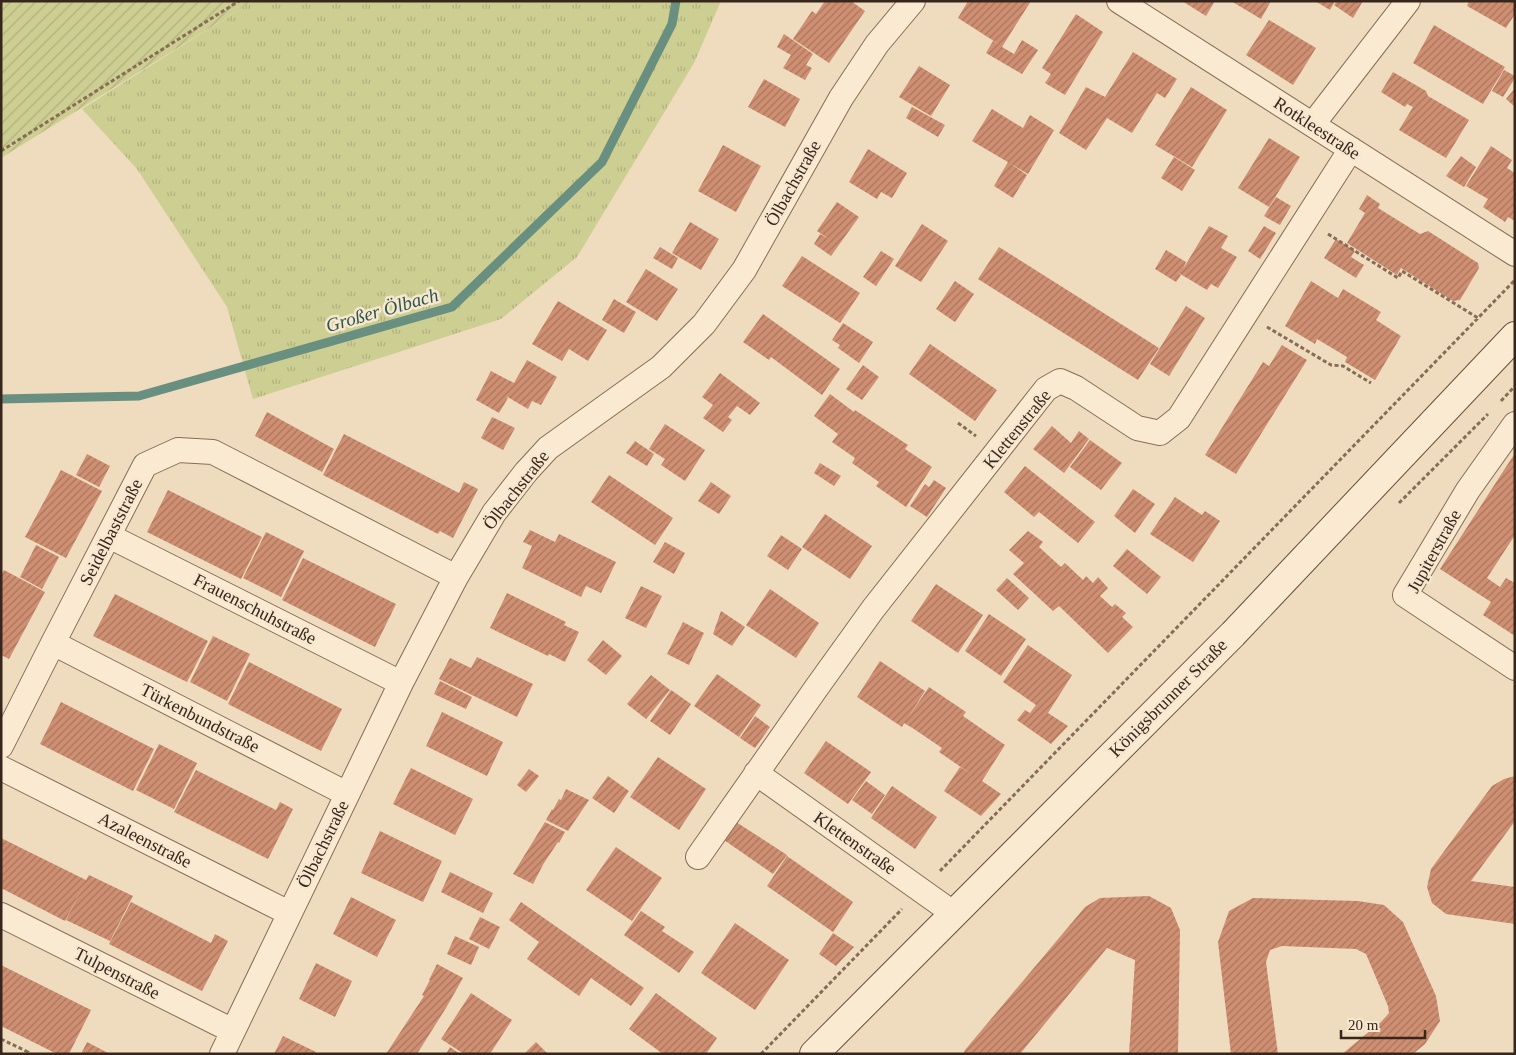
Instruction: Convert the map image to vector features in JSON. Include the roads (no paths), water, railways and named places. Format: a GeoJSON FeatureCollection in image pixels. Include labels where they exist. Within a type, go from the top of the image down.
{"type":"FeatureCollection","features":[{"type":"Feature","properties":{"kind":"main road","name":"Königsbrunner Straße"},"geometry":{"type":"LineString","coordinates":[[814,1054],[1232,634],[1515,336]]}},
{"type":"Feature","properties":{"kind":"street","name":"Ölbachstraße"},"geometry":{"type":"LineString","coordinates":[[222,1054],[401,683],[456,577],[494,513],[526,472],[548,448],[661,367],[704,324],[744,270],[841,98],[877,44],[913,1]]}},
{"type":"Feature","properties":{"kind":"street","name":"Rotkleestraße"},"geometry":{"type":"LineString","coordinates":[[1120,1],[1515,254]]}},
{"type":"Feature","properties":{"kind":"street"},"geometry":{"type":"LineString","coordinates":[[1313,124],[1408,1]]}},
{"type":"Feature","properties":{"kind":"street","name":"Klettenstraße"},"geometry":{"type":"LineString","coordinates":[[698,857],[873,609],[1046,388],[1060,381],[1076,388],[1137,428],[1160,432],[1179,418],[1351,150]]}},
{"type":"Feature","properties":{"kind":"street","name":"Jupiterstraße"},"geometry":{"type":"LineString","coordinates":[[1515,424],[1468,490],[1405,595],[1515,668]]}},
{"type":"Feature","properties":{"kind":"street","name":"Seidelbaststraße"},"geometry":{"type":"LineString","coordinates":[[1,746],[145,465],[178,450],[213,452],[456,577]]}},
{"type":"Feature","properties":{"kind":"street","name":"Frauenschuhstraße"},"geometry":{"type":"LineString","coordinates":[[109,536],[401,683]]}},
{"type":"Feature","properties":{"kind":"street","name":"Türkenbundstraße"},"geometry":{"type":"LineString","coordinates":[[53,643],[347,794]]}},
{"type":"Feature","properties":{"kind":"street","name":"Azaleenstraße"},"geometry":{"type":"LineString","coordinates":[[1,768],[289,914]]}},
{"type":"Feature","properties":{"kind":"street","name":"Klettenstraße"},"geometry":{"type":"LineString","coordinates":[[756,773],[953,913]]}},
{"type":"Feature","properties":{"kind":"street","name":"Tulpenstraße"},"geometry":{"type":"LineString","coordinates":[[1,915],[233,1031]]}},
{"type":"Feature","properties":{"kind":"waterway","name":"Großer Ölbach"},"geometry":{"type":"LineString","coordinates":[[1,399],[139,396],[452,307],[602,162],[672,24],[676,1]]}}]}
